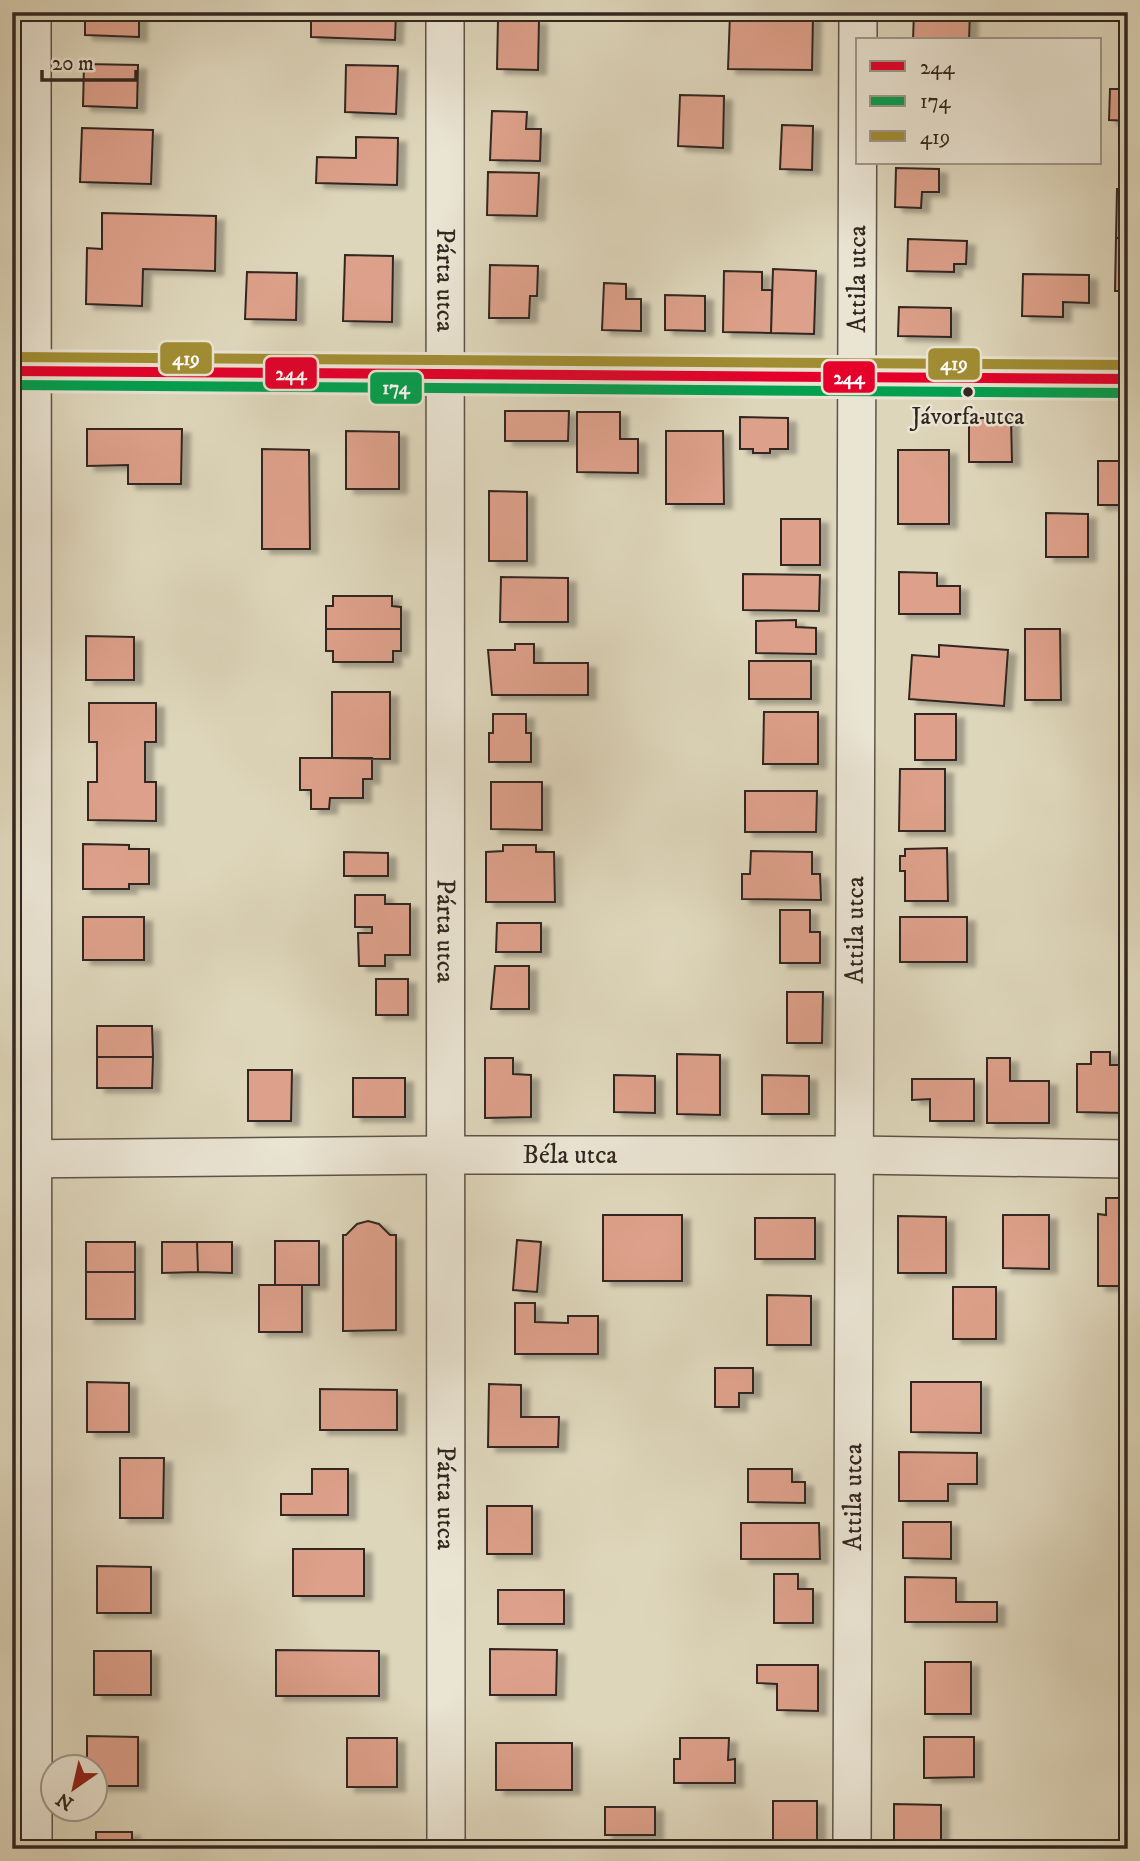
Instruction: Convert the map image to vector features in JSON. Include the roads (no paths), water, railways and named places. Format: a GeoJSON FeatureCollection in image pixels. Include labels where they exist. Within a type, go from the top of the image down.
{"type":"FeatureCollection","features":[{"type":"Feature","properties":{"kind":"main road"},"geometry":{"type":"LineString","coordinates":[[22,371],[1128,379]]}},
{"type":"Feature","properties":{"kind":"street"},"geometry":{"type":"LineString","coordinates":[[32,12],[22,371],[22,1159],[33,1849]]}},
{"type":"Feature","properties":{"kind":"street","name":"Párta utca"},"geometry":{"type":"LineString","coordinates":[[445,12],[446,1849]]}},
{"type":"Feature","properties":{"kind":"street","name":"Attila utca"},"geometry":{"type":"LineString","coordinates":[[858,12],[858,38]]}},
{"type":"Feature","properties":{"kind":"street","name":"Attila utca"},"geometry":{"type":"LineString","coordinates":[[852,1849],[858,164]]}},
{"type":"Feature","properties":{"kind":"street","name":"Béla utca"},"geometry":{"type":"LineString","coordinates":[[22,1159],[446,1155],[855,1155],[1128,1159]]}},
{"type":"Feature","properties":{"kind":"place","name":"Jávorfa utca"},"geometry":{"type":"Point","coordinates":[968,392]}}]}
